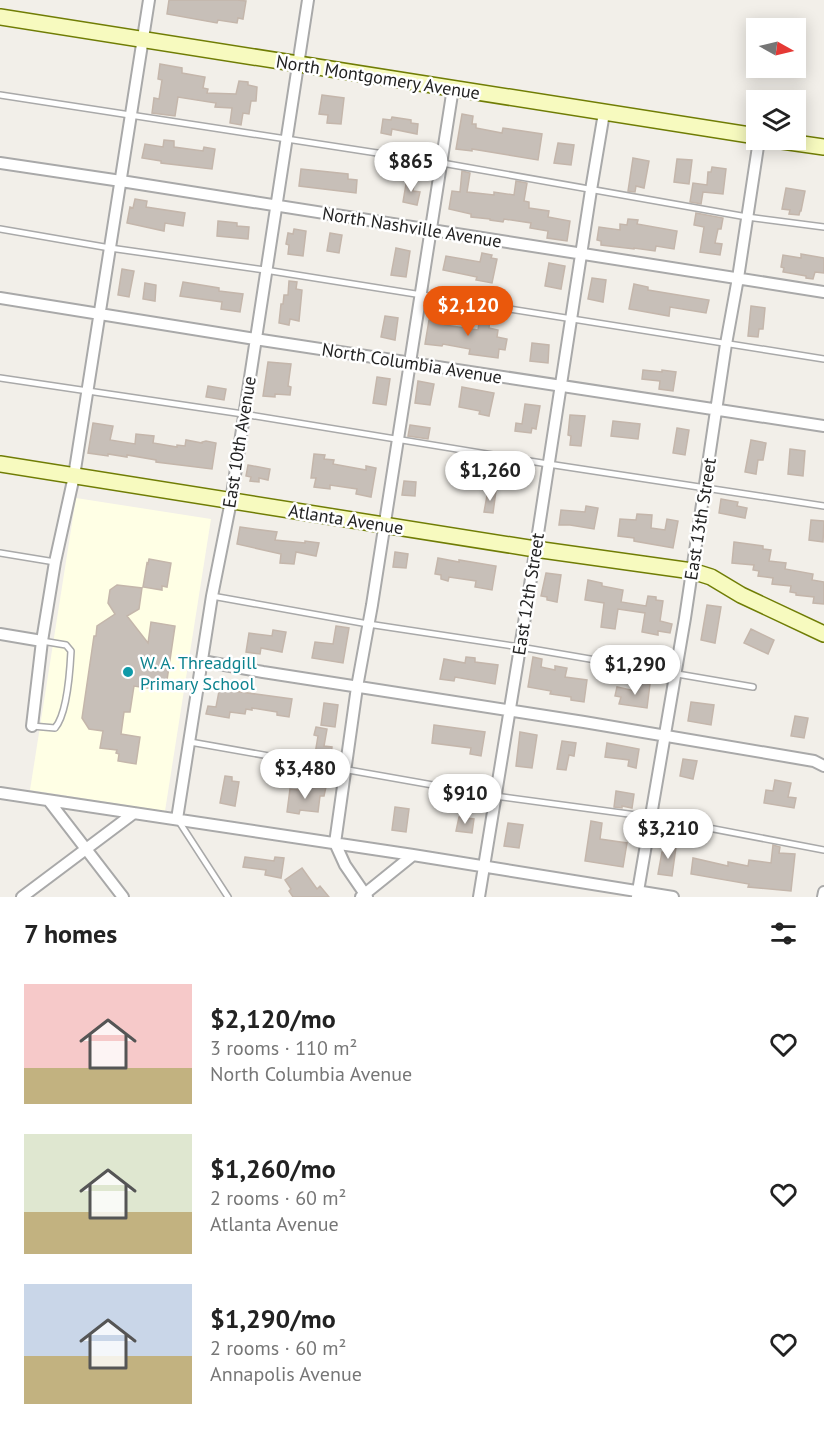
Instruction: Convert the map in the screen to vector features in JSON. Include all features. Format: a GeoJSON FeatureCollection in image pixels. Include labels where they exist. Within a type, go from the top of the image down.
{"type":"FeatureCollection","features":[{"type":"Feature","properties":{"kind":"street"},"geometry":{"type":"LineString","coordinates":[[32,726],[42,641],[55,562],[74,476],[149,0]]}},
{"type":"Feature","properties":{"kind":"street","name":"East 10th Avenue"},"geometry":{"type":"LineString","coordinates":[[177,819],[212,596],[231,501],[308,0]]}},
{"type":"Feature","properties":{"kind":"street","name":"North Montgomery Avenue"},"geometry":{"type":"LineString","coordinates":[[0,17],[746,136]]}},
{"type":"Feature","properties":{"kind":"street"},"geometry":{"type":"LineString","coordinates":[[413,855],[364,896],[335,843],[357,687],[385,525],[453,88]]}},
{"type":"Feature","properties":{"kind":"street","name":"East 12th Street"},"geometry":{"type":"LineString","coordinates":[[479,897],[604,113]]}},
{"type":"Feature","properties":{"kind":"street"},"geometry":{"type":"LineString","coordinates":[[806,144],[824,147]]}},
{"type":"Feature","properties":{"kind":"street","name":"East 13th Street"},"geometry":{"type":"LineString","coordinates":[[638,894],[692,572],[756,150]]}},
{"type":"Feature","properties":{"kind":"street","name":"North Nashville Avenue"},"geometry":{"type":"LineString","coordinates":[[0,163],[824,292]]}},
{"type":"Feature","properties":{"kind":"street","name":"North Columbia Avenue"},"geometry":{"type":"LineString","coordinates":[[0,298],[824,426]]}},
{"type":"Feature","properties":{"kind":"street","name":"Atlanta Avenue"},"geometry":{"type":"LineString","coordinates":[[0,464],[692,572],[711,578],[824,634]]}},
{"type":"Feature","properties":{"kind":"street"},"geometry":{"type":"LineString","coordinates":[[0,634],[42,641]]}},
{"type":"Feature","properties":{"kind":"street"},"geometry":{"type":"LineString","coordinates":[[202,661],[665,735],[814,761],[824,766]]}},
{"type":"Feature","properties":{"kind":"street"},"geometry":{"type":"LineString","coordinates":[[0,793],[484,866],[638,894],[673,897]]}},
{"type":"Feature","properties":{"kind":"street"},"geometry":{"type":"LineString","coordinates":[[49,801],[123,897]]}},
{"type":"Feature","properties":{"kind":"street"},"geometry":{"type":"LineString","coordinates":[[22,897],[134,813]]}},
{"type":"Feature","properties":{"kind":"street"},"geometry":{"type":"LineString","coordinates":[[823,897],[824,892]]}},
{"type":"Feature","properties":{"kind":"lane"},"geometry":{"type":"LineString","coordinates":[[0,95],[442,163],[747,217],[824,227]]}},
{"type":"Feature","properties":{"kind":"lane"},"geometry":{"type":"LineString","coordinates":[[0,229],[824,358]]}},
{"type":"Feature","properties":{"kind":"lane"},"geometry":{"type":"LineString","coordinates":[[0,378],[824,506]]}},
{"type":"Feature","properties":{"kind":"lane"},"geometry":{"type":"LineString","coordinates":[[0,553],[55,562]]}},
{"type":"Feature","properties":{"kind":"lane"},"geometry":{"type":"LineString","coordinates":[[212,596],[753,687]]}},
{"type":"Feature","properties":{"kind":"lane"},"geometry":{"type":"LineString","coordinates":[[32,726],[55,728],[60,723],[70,668],[71,651],[66,645],[42,641]]}},
{"type":"Feature","properties":{"kind":"lane"},"geometry":{"type":"LineString","coordinates":[[190,742],[495,796],[651,817],[824,850]]}},
{"type":"Feature","properties":{"kind":"lane"},"geometry":{"type":"LineString","coordinates":[[177,819],[228,897]]}},
{"type":"Feature","properties":{"kind":"shaded area"},"geometry":{"type":"Polygon","coordinates":[[[76,498],[211,519],[165,811],[30,790],[76,498]]]}},
{"type":"Feature","properties":{"kind":"building"},"geometry":{"type":"Polygon","coordinates":[[[169,0],[246,1],[243,19],[238,18],[237,23],[218,20],[217,23],[167,14],[169,0]]]}},
{"type":"Feature","properties":{"kind":"building"},"geometry":{"type":"Polygon","coordinates":[[[160,64],[182,68],[182,73],[205,77],[203,88],[208,89],[207,93],[236,94],[239,81],[248,82],[248,85],[257,87],[256,101],[251,101],[249,114],[243,113],[241,125],[230,123],[232,108],[215,107],[216,103],[178,97],[175,116],[152,113],[154,98],[159,99],[162,80],[158,79],[160,64]]]}},
{"type":"Feature","properties":{"kind":"building"},"geometry":{"type":"Polygon","coordinates":[[[322,95],[344,98],[341,124],[327,123],[328,115],[319,114],[322,95]]]}},
{"type":"Feature","properties":{"kind":"building"},"geometry":{"type":"Polygon","coordinates":[[[462,114],[473,116],[472,124],[476,124],[476,128],[502,133],[503,128],[542,134],[538,160],[472,149],[472,151],[456,149],[462,114]]]}},
{"type":"Feature","properties":{"kind":"building"},"geometry":{"type":"Polygon","coordinates":[[[392,117],[411,120],[411,123],[418,124],[417,134],[392,129],[391,135],[381,133],[383,119],[391,120],[392,117]]]}},
{"type":"Feature","properties":{"kind":"building"},"geometry":{"type":"Polygon","coordinates":[[[164,140],[174,141],[174,147],[203,151],[204,147],[215,149],[212,169],[161,163],[161,161],[142,158],[145,144],[163,147],[164,140]]]}},
{"type":"Feature","properties":{"kind":"building"},"geometry":{"type":"Polygon","coordinates":[[[558,143],[574,145],[571,165],[554,163],[558,143]]]}},
{"type":"Feature","properties":{"kind":"building"},"geometry":{"type":"Polygon","coordinates":[[[633,158],[649,161],[644,188],[636,186],[635,192],[628,191],[633,158]]]}},
{"type":"Feature","properties":{"kind":"building"},"geometry":{"type":"Polygon","coordinates":[[[677,159],[692,160],[689,184],[674,182],[677,159]]]}},
{"type":"Feature","properties":{"kind":"building"},"geometry":{"type":"Polygon","coordinates":[[[712,167],[726,169],[723,194],[703,192],[701,204],[690,202],[693,183],[707,185],[708,172],[711,172],[712,167]]]}},
{"type":"Feature","properties":{"kind":"building"},"geometry":{"type":"Polygon","coordinates":[[[301,169],[348,174],[348,179],[357,180],[356,193],[299,186],[301,169]]]}},
{"type":"Feature","properties":{"kind":"building"},"geometry":{"type":"Polygon","coordinates":[[[462,171],[470,173],[467,192],[514,195],[516,181],[527,183],[524,201],[529,202],[529,208],[549,211],[548,217],[570,221],[567,241],[547,238],[548,231],[530,228],[531,223],[471,217],[471,214],[449,209],[452,191],[460,192],[462,171]]]}},
{"type":"Feature","properties":{"kind":"building"},"geometry":{"type":"Polygon","coordinates":[[[407,178],[415,179],[413,191],[420,192],[417,205],[403,202],[407,178]]]}},
{"type":"Feature","properties":{"kind":"building"},"geometry":{"type":"Polygon","coordinates":[[[786,188],[805,191],[799,215],[789,214],[790,210],[782,209],[786,188]]]}},
{"type":"Feature","properties":{"kind":"building"},"geometry":{"type":"Polygon","coordinates":[[[135,199],[147,201],[146,207],[185,213],[183,226],[165,223],[164,231],[127,223],[130,207],[133,208],[135,199]]]}},
{"type":"Feature","properties":{"kind":"building"},"geometry":{"type":"Polygon","coordinates":[[[696,213],[723,218],[715,243],[722,244],[720,255],[700,252],[704,227],[694,225],[696,213]]]}},
{"type":"Feature","properties":{"kind":"building"},"geometry":{"type":"Polygon","coordinates":[[[628,219],[638,220],[637,224],[677,231],[674,249],[656,246],[655,251],[601,245],[601,241],[597,240],[599,227],[620,230],[620,224],[627,225],[628,219]]]}},
{"type":"Feature","properties":{"kind":"building"},"geometry":{"type":"Polygon","coordinates":[[[218,221],[249,227],[248,239],[217,236],[218,221]]]}},
{"type":"Feature","properties":{"kind":"building"},"geometry":{"type":"Polygon","coordinates":[[[294,229],[306,231],[303,256],[288,254],[289,245],[286,244],[288,233],[293,234],[294,229]]]}},
{"type":"Feature","properties":{"kind":"building"},"geometry":{"type":"Polygon","coordinates":[[[330,233],[342,235],[339,253],[327,251],[330,233]]]}},
{"type":"Feature","properties":{"kind":"building"},"geometry":{"type":"Polygon","coordinates":[[[396,248],[410,251],[406,277],[391,275],[396,248]]]}},
{"type":"Feature","properties":{"kind":"building"},"geometry":{"type":"Polygon","coordinates":[[[482,253],[492,255],[491,258],[497,259],[492,283],[476,280],[477,277],[443,270],[446,256],[480,262],[482,253]]]}},
{"type":"Feature","properties":{"kind":"building"},"geometry":{"type":"Polygon","coordinates":[[[801,254],[824,258],[824,273],[815,272],[813,279],[783,272],[784,268],[781,267],[783,255],[801,258],[801,254]]]}},
{"type":"Feature","properties":{"kind":"building"},"geometry":{"type":"Polygon","coordinates":[[[549,263],[565,266],[561,289],[545,286],[549,263]]]}},
{"type":"Feature","properties":{"kind":"building"},"geometry":{"type":"Polygon","coordinates":[[[122,269],[134,271],[129,297],[118,295],[122,269]]]}},
{"type":"Feature","properties":{"kind":"building"},"geometry":{"type":"Polygon","coordinates":[[[592,278],[606,280],[603,302],[588,299],[592,278]]]}},
{"type":"Feature","properties":{"kind":"building"},"geometry":{"type":"Polygon","coordinates":[[[289,281],[297,282],[296,289],[302,290],[299,321],[290,319],[289,325],[279,323],[281,304],[283,304],[284,295],[288,295],[289,281]]]}},
{"type":"Feature","properties":{"kind":"building"},"geometry":{"type":"Polygon","coordinates":[[[183,282],[243,294],[240,312],[221,309],[222,302],[180,296],[183,282]]]}},
{"type":"Feature","properties":{"kind":"building"},"geometry":{"type":"Polygon","coordinates":[[[145,283],[156,285],[155,301],[143,299],[145,283]]]}},
{"type":"Feature","properties":{"kind":"building"},"geometry":{"type":"Polygon","coordinates":[[[634,284],[648,287],[648,290],[709,300],[706,313],[670,307],[669,316],[629,309],[634,284]]]}},
{"type":"Feature","properties":{"kind":"building"},"geometry":{"type":"Polygon","coordinates":[[[751,306],[765,308],[763,329],[759,329],[758,337],[748,336],[751,306]]]}},
{"type":"Feature","properties":{"kind":"building"},"geometry":{"type":"Polygon","coordinates":[[[481,309],[491,311],[489,328],[498,330],[497,337],[507,339],[505,350],[499,349],[498,358],[469,354],[470,349],[443,344],[442,346],[425,344],[429,320],[478,330],[481,309]]]}},
{"type":"Feature","properties":{"kind":"building"},"geometry":{"type":"Polygon","coordinates":[[[385,316],[398,318],[395,340],[381,337],[385,316]]]}},
{"type":"Feature","properties":{"kind":"building"},"geometry":{"type":"Polygon","coordinates":[[[532,343],[549,345],[548,363],[530,361],[532,343]]]}},
{"type":"Feature","properties":{"kind":"building"},"geometry":{"type":"Polygon","coordinates":[[[268,362],[291,364],[288,386],[291,387],[290,395],[263,396],[268,362]]]}},
{"type":"Feature","properties":{"kind":"building"},"geometry":{"type":"Polygon","coordinates":[[[643,370],[676,372],[673,391],[659,389],[660,381],[642,379],[643,370]]]}},
{"type":"Feature","properties":{"kind":"building"},"geometry":{"type":"Polygon","coordinates":[[[377,377],[390,379],[386,405],[373,403],[377,377]]]}},
{"type":"Feature","properties":{"kind":"building"},"geometry":{"type":"Polygon","coordinates":[[[418,381],[434,384],[430,405],[415,403],[418,381]]]}},
{"type":"Feature","properties":{"kind":"building"},"geometry":{"type":"Polygon","coordinates":[[[208,386],[226,389],[224,400],[206,397],[208,386]]]}},
{"type":"Feature","properties":{"kind":"building"},"geometry":{"type":"Polygon","coordinates":[[[462,387],[494,393],[489,416],[479,414],[480,411],[459,407],[462,387]]]}},
{"type":"Feature","properties":{"kind":"building"},"geometry":{"type":"Polygon","coordinates":[[[525,404],[540,406],[536,429],[532,428],[531,433],[515,431],[516,423],[522,424],[525,404]]]}},
{"type":"Feature","properties":{"kind":"building"},"geometry":{"type":"Polygon","coordinates":[[[570,415],[585,416],[581,446],[570,445],[571,436],[568,435],[570,415]]]}},
{"type":"Feature","properties":{"kind":"building"},"geometry":{"type":"Polygon","coordinates":[[[613,421],[640,424],[638,439],[611,436],[613,421]]]}},
{"type":"Feature","properties":{"kind":"building"},"geometry":{"type":"Polygon","coordinates":[[[93,423],[113,426],[110,440],[135,444],[136,434],[154,436],[153,443],[177,447],[177,445],[185,446],[186,440],[216,443],[212,469],[156,462],[156,460],[127,455],[127,457],[88,453],[93,423]]]}},
{"type":"Feature","properties":{"kind":"building"},"geometry":{"type":"Polygon","coordinates":[[[410,425],[430,428],[428,439],[408,436],[410,425]]]}},
{"type":"Feature","properties":{"kind":"building"},"geometry":{"type":"Polygon","coordinates":[[[677,428],[689,430],[685,455],[673,453],[677,428]]]}},
{"type":"Feature","properties":{"kind":"building"},"geometry":{"type":"Polygon","coordinates":[[[751,440],[766,443],[763,460],[758,460],[756,474],[745,472],[751,440]]]}},
{"type":"Feature","properties":{"kind":"building"},"geometry":{"type":"Polygon","coordinates":[[[790,449],[805,451],[803,476],[788,474],[790,449]]]}},
{"type":"Feature","properties":{"kind":"building"},"geometry":{"type":"Polygon","coordinates":[[[314,454],[325,455],[324,459],[334,460],[333,464],[366,470],[366,466],[376,468],[371,497],[356,494],[357,489],[330,485],[330,489],[314,487],[316,478],[311,478],[314,454]]]}},
{"type":"Feature","properties":{"kind":"building"},"geometry":{"type":"Polygon","coordinates":[[[248,465],[270,469],[268,480],[259,478],[259,482],[250,481],[251,477],[246,476],[248,465]]]}},
{"type":"Feature","properties":{"kind":"building"},"geometry":{"type":"Polygon","coordinates":[[[404,481],[416,482],[415,496],[402,495],[404,481]]]}},
{"type":"Feature","properties":{"kind":"building"},"geometry":{"type":"Polygon","coordinates":[[[488,490],[496,491],[493,513],[484,512],[488,490]]]}},
{"type":"Feature","properties":{"kind":"building"},"geometry":{"type":"Polygon","coordinates":[[[721,499],[738,502],[737,506],[747,508],[745,518],[719,513],[721,499]]]}},
{"type":"Feature","properties":{"kind":"building"},"geometry":{"type":"Polygon","coordinates":[[[586,506],[598,508],[594,529],[559,525],[561,510],[585,512],[586,506]]]}},
{"type":"Feature","properties":{"kind":"building"},"geometry":{"type":"Polygon","coordinates":[[[637,514],[652,515],[651,528],[665,530],[667,519],[678,521],[673,548],[618,536],[620,519],[636,520],[637,514]]]}},
{"type":"Feature","properties":{"kind":"building"},"geometry":{"type":"Polygon","coordinates":[[[811,520],[824,521],[823,542],[809,540],[811,520]]]}},
{"type":"Feature","properties":{"kind":"building"},"geometry":{"type":"Polygon","coordinates":[[[240,527],[277,532],[275,540],[319,543],[316,556],[296,552],[294,564],[280,563],[281,554],[237,544],[240,527]]]}},
{"type":"Feature","properties":{"kind":"building"},"geometry":{"type":"Polygon","coordinates":[[[734,542],[763,546],[763,549],[771,550],[769,561],[786,563],[785,569],[813,574],[812,580],[824,582],[824,604],[813,603],[814,597],[790,592],[791,586],[772,584],[773,578],[758,576],[759,571],[753,570],[754,565],[732,563],[734,542]]]}},
{"type":"Feature","properties":{"kind":"building"},"geometry":{"type":"Polygon","coordinates":[[[395,552],[408,554],[406,568],[393,567],[395,552]]]}},
{"type":"Feature","properties":{"kind":"building"},"geometry":{"type":"Polygon","coordinates":[[[438,558],[496,566],[492,590],[475,587],[476,581],[449,577],[448,581],[441,579],[441,575],[435,574],[438,558]]]}},
{"type":"Feature","properties":{"kind":"building"},"geometry":{"type":"Polygon","coordinates":[[[149,559],[171,563],[167,587],[162,586],[162,590],[143,587],[149,559]]]}},
{"type":"Feature","properties":{"kind":"building"},"geometry":{"type":"Polygon","coordinates":[[[546,573],[561,575],[557,602],[541,596],[546,573]]]}},
{"type":"Feature","properties":{"kind":"building"},"geometry":{"type":"Polygon","coordinates":[[[588,580],[602,583],[602,586],[623,590],[621,602],[646,606],[648,596],[663,601],[660,621],[672,624],[670,633],[658,631],[658,635],[642,632],[645,613],[618,609],[615,629],[601,627],[604,603],[585,600],[588,580]]]}},
{"type":"Feature","properties":{"kind":"building","name":"W. A. Threadgill Primary School"},"geometry":{"type":"Polygon","coordinates":[[[117,585],[142,588],[139,609],[127,616],[148,643],[151,622],[175,626],[166,687],[154,685],[153,689],[134,686],[130,712],[124,712],[121,734],[140,737],[136,764],[118,761],[117,750],[100,748],[103,731],[89,729],[82,718],[94,636],[96,636],[97,626],[115,614],[108,603],[110,590],[117,585]]]}},
{"type":"Feature","properties":{"kind":"building"},"geometry":{"type":"Polygon","coordinates":[[[707,605],[721,607],[715,643],[701,640],[707,605]]]}},
{"type":"Feature","properties":{"kind":"building"},"geometry":{"type":"Polygon","coordinates":[[[336,626],[349,628],[343,663],[312,658],[315,642],[333,644],[336,626]]]}},
{"type":"Feature","properties":{"kind":"building"},"geometry":{"type":"Polygon","coordinates":[[[751,629],[774,640],[768,654],[744,643],[751,629]]]}},
{"type":"Feature","properties":{"kind":"building"},"geometry":{"type":"Polygon","coordinates":[[[273,630],[286,632],[282,652],[261,648],[260,654],[246,652],[249,633],[272,636],[273,630]]]}},
{"type":"Feature","properties":{"kind":"building"},"geometry":{"type":"Polygon","coordinates":[[[466,657],[475,658],[475,662],[498,665],[495,684],[455,677],[454,681],[440,679],[444,659],[465,663],[466,657]]]}},
{"type":"Feature","properties":{"kind":"building"},"geometry":{"type":"Polygon","coordinates":[[[533,657],[542,659],[541,667],[555,670],[555,666],[567,668],[565,677],[587,680],[584,702],[571,700],[571,697],[550,694],[551,691],[528,687],[533,657]]]}},
{"type":"Feature","properties":{"kind":"building"},"geometry":{"type":"Polygon","coordinates":[[[636,682],[650,684],[647,708],[619,704],[621,697],[615,696],[617,687],[635,691],[636,682]]]}},
{"type":"Feature","properties":{"kind":"building"},"geometry":{"type":"Polygon","coordinates":[[[220,686],[234,688],[233,691],[292,699],[289,717],[277,715],[277,712],[252,708],[252,710],[246,709],[245,714],[230,712],[229,718],[206,714],[208,706],[216,707],[220,686]]]}},
{"type":"Feature","properties":{"kind":"building"},"geometry":{"type":"Polygon","coordinates":[[[691,702],[714,705],[711,725],[688,721],[691,702]]]}},
{"type":"Feature","properties":{"kind":"building"},"geometry":{"type":"Polygon","coordinates":[[[324,703],[338,705],[335,727],[321,725],[324,703]]]}},
{"type":"Feature","properties":{"kind":"building"},"geometry":{"type":"Polygon","coordinates":[[[795,716],[808,718],[804,738],[791,736],[795,716]]]}},
{"type":"Feature","properties":{"kind":"building"},"geometry":{"type":"Polygon","coordinates":[[[434,725],[485,732],[481,756],[470,754],[471,748],[432,743],[434,725]]]}},
{"type":"Feature","properties":{"kind":"building"},"geometry":{"type":"Polygon","coordinates":[[[316,727],[327,729],[324,746],[332,747],[331,756],[315,754],[318,736],[314,735],[316,727]]]}},
{"type":"Feature","properties":{"kind":"building"},"geometry":{"type":"Polygon","coordinates":[[[520,732],[537,735],[532,768],[516,766],[520,732]]]}},
{"type":"Feature","properties":{"kind":"building"},"geometry":{"type":"Polygon","coordinates":[[[562,741],[576,743],[574,756],[569,755],[566,770],[557,769],[562,741]]]}},
{"type":"Feature","properties":{"kind":"building"},"geometry":{"type":"Polygon","coordinates":[[[607,743],[639,749],[636,768],[628,766],[629,760],[605,757],[607,743]]]}},
{"type":"Feature","properties":{"kind":"building"},"geometry":{"type":"Polygon","coordinates":[[[683,759],[697,761],[693,779],[680,776],[683,759]]]}},
{"type":"Feature","properties":{"kind":"building"},"geometry":{"type":"Polygon","coordinates":[[[225,776],[232,777],[232,781],[239,782],[235,806],[220,803],[225,776]]]}},
{"type":"Feature","properties":{"kind":"building"},"geometry":{"type":"Polygon","coordinates":[[[775,780],[791,783],[788,797],[796,798],[794,808],[764,803],[766,790],[773,791],[775,780]]]}},
{"type":"Feature","properties":{"kind":"building"},"geometry":{"type":"Polygon","coordinates":[[[309,785],[326,787],[324,796],[320,796],[318,812],[300,810],[299,814],[287,812],[290,789],[308,791],[309,785]]]}},
{"type":"Feature","properties":{"kind":"building"},"geometry":{"type":"Polygon","coordinates":[[[616,791],[634,794],[632,808],[614,807],[616,791]]]}},
{"type":"Feature","properties":{"kind":"building"},"geometry":{"type":"Polygon","coordinates":[[[395,807],[409,809],[406,832],[392,830],[395,807]]]}},
{"type":"Feature","properties":{"kind":"building"},"geometry":{"type":"Polygon","coordinates":[[[459,817],[474,819],[472,833],[456,831],[459,817]]]}},
{"type":"Feature","properties":{"kind":"building"},"geometry":{"type":"Polygon","coordinates":[[[591,821],[602,823],[600,839],[627,843],[623,867],[585,861],[591,821]]]}},
{"type":"Feature","properties":{"kind":"building"},"geometry":{"type":"Polygon","coordinates":[[[508,823],[523,825],[519,848],[504,846],[508,823]]]}},
{"type":"Feature","properties":{"kind":"building"},"geometry":{"type":"Polygon","coordinates":[[[671,838],[677,840],[672,876],[658,874],[662,852],[668,853],[671,838]]]}},
{"type":"Feature","properties":{"kind":"building"},"geometry":{"type":"Polygon","coordinates":[[[773,845],[780,847],[779,853],[795,854],[791,891],[748,887],[749,884],[691,874],[693,858],[728,866],[728,862],[748,866],[749,860],[771,863],[773,845]]]}},
{"type":"Feature","properties":{"kind":"building"},"geometry":{"type":"Polygon","coordinates":[[[245,857],[274,861],[275,857],[284,858],[281,878],[265,875],[266,870],[243,867],[245,857]]]}},
{"type":"Feature","properties":{"kind":"building"},"geometry":{"type":"Polygon","coordinates":[[[302,868],[317,889],[320,886],[329,897],[293,897],[285,880],[302,868]]]}},
{"type":"Feature","properties":{"kind":"place","name":"W. A. Threadgill Primary School"},"geometry":{"type":"Point","coordinates":[128,672]}}]}
